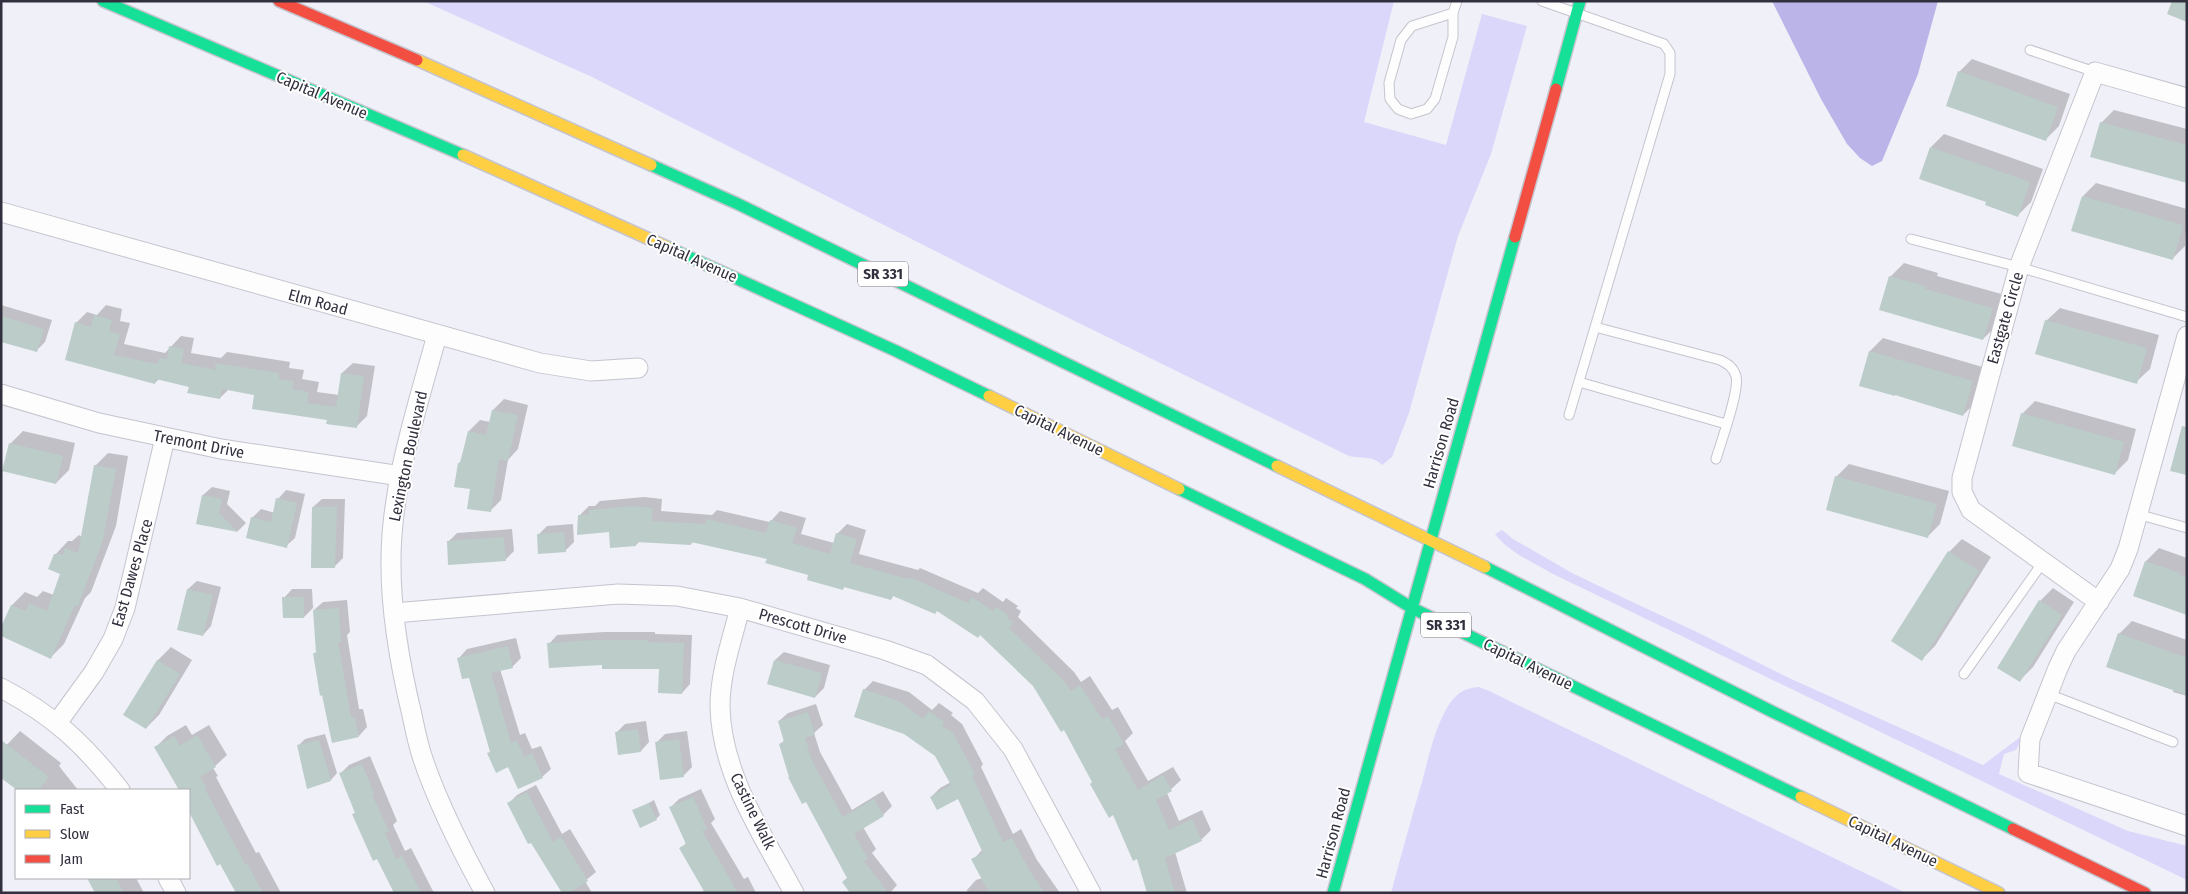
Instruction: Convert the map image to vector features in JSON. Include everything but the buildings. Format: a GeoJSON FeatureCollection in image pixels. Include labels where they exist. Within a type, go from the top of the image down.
{"type":"FeatureCollection","features":[{"type":"Feature","properties":{"kind":"main road","name":"Capital Avenue"},"geometry":{"type":"LineString","coordinates":[[103,1],[472,159],[896,351],[1365,579],[1412,608],[1999,893]]}},
{"type":"Feature","properties":{"kind":"main road","name":"SR 331"},"geometry":{"type":"LineString","coordinates":[[279,1],[452,75],[738,204],[1431,541],[1775,713],[2145,893]]}},
{"type":"Feature","properties":{"kind":"main road","name":"Harrison Road"},"geometry":{"type":"LineString","coordinates":[[1333,893],[1580,1]]}},
{"type":"Feature","properties":{"kind":"street"},"geometry":{"type":"LineString","coordinates":[[2095,72],[2187,98]]}},
{"type":"Feature","properties":{"kind":"street","name":"Eastgate Circle"},"geometry":{"type":"LineString","coordinates":[[2095,72],[2019,267],[1967,454],[1962,478],[1962,492],[1971,510],[2099,602]]}},
{"type":"Feature","properties":{"kind":"street","name":"Elm Road"},"geometry":{"type":"LineString","coordinates":[[1,212],[540,364],[591,372],[638,368]]}},
{"type":"Feature","properties":{"kind":"street","name":"Lexington Boulevard"},"geometry":{"type":"LineString","coordinates":[[437,335],[415,413],[401,476],[391,564],[394,613],[400,665],[422,758],[485,893]]}},
{"type":"Feature","properties":{"kind":"street"},"geometry":{"type":"LineString","coordinates":[[2187,336],[2136,514],[2128,549],[2120,569],[2066,651],[2030,739],[2028,773],[2187,826]]}},
{"type":"Feature","properties":{"kind":"street","name":"Tremont Drive"},"geometry":{"type":"LineString","coordinates":[[1,394],[99,423],[165,438],[221,449],[401,476]]}},
{"type":"Feature","properties":{"kind":"street","name":"East Dawes Place"},"geometry":{"type":"LineString","coordinates":[[57,723],[94,672],[113,639],[125,608],[165,438]]}},
{"type":"Feature","properties":{"kind":"street","name":"Prescott Drive"},"geometry":{"type":"LineString","coordinates":[[394,613],[618,594],[677,596],[740,608],[893,653],[927,666],[963,691],[992,720],[1013,749],[1091,893]]}},
{"type":"Feature","properties":{"kind":"street","name":"Castine Walk"},"geometry":{"type":"LineString","coordinates":[[740,608],[724,671],[720,705],[723,736],[740,790],[794,893]]}},
{"type":"Feature","properties":{"kind":"street"},"geometry":{"type":"LineString","coordinates":[[1,688],[57,723],[74,737],[99,763],[119,789]]}},
{"type":"Feature","properties":{"kind":"street"},"geometry":{"type":"LineString","coordinates":[[169,879],[176,893]]}},
{"type":"Feature","properties":{"kind":"lane"},"geometry":{"type":"LineString","coordinates":[[1453,13],[1412,26],[1401,40],[1389,83],[1390,99],[1398,109],[1411,114],[1419,112],[1427,109],[1435,99],[1453,36],[1453,13],[1457,1]]}},
{"type":"Feature","properties":{"kind":"lane"},"geometry":{"type":"LineString","coordinates":[[1542,1],[1576,15],[1664,44],[1670,53],[1670,74],[1570,415]]}},
{"type":"Feature","properties":{"kind":"lane"},"geometry":{"type":"LineString","coordinates":[[2030,50],[2095,72]]}},
{"type":"Feature","properties":{"kind":"lane"},"geometry":{"type":"LineString","coordinates":[[1911,239],[2019,267],[2187,317]]}},
{"type":"Feature","properties":{"kind":"lane"},"geometry":{"type":"LineString","coordinates":[[1596,327],[1720,360],[1732,367],[1737,378],[1734,396],[1716,459]]}},
{"type":"Feature","properties":{"kind":"lane"},"geometry":{"type":"LineString","coordinates":[[1579,382],[1726,424]]}},
{"type":"Feature","properties":{"kind":"lane"},"geometry":{"type":"LineString","coordinates":[[2136,514],[2187,528]]}},
{"type":"Feature","properties":{"kind":"lane"},"geometry":{"type":"LineString","coordinates":[[1964,674],[2043,562]]}},
{"type":"Feature","properties":{"kind":"lane"},"geometry":{"type":"LineString","coordinates":[[2048,694],[2173,742]]}},
{"type":"Feature","properties":{"kind":"shaded area"},"geometry":{"type":"Polygon","coordinates":[[[423,1],[1394,1],[1364,122],[1446,145],[1482,14],[1527,26],[1491,154],[1458,236],[1409,413],[1392,457],[1382,465],[1371,459],[1349,456],[1028,298],[592,77],[423,1]]]}},
{"type":"Feature","properties":{"kind":"shaded area"},"geometry":{"type":"Polygon","coordinates":[[[1772,1],[1938,1],[1918,74],[1882,161],[1872,166],[1860,158],[1847,144],[1821,99],[1772,1]]]}},
{"type":"Feature","properties":{"kind":"shaded area"},"geometry":{"type":"Polygon","coordinates":[[[1502,530],[1513,539],[1572,573],[1789,678],[1983,765],[2019,738],[2022,738],[2016,750],[2004,754],[1999,774],[2128,831],[2187,846],[2187,880],[1551,573],[1521,556],[1500,540],[1495,534],[1502,530]]]}},
{"type":"Feature","properties":{"kind":"shaded area"},"geometry":{"type":"Polygon","coordinates":[[[1479,687],[1906,893],[1391,893],[1440,721],[1450,703],[1459,693],[1470,688],[1479,687]]]}},
{"type":"Feature","properties":{"kind":"traffic: fast"},"geometry":{"type":"LineString","coordinates":[[103,1],[463,155]]}},
{"type":"Feature","properties":{"kind":"traffic: fast"},"geometry":{"type":"LineString","coordinates":[[1556,89],[1580,1]]}},
{"type":"Feature","properties":{"kind":"traffic: fast"},"geometry":{"type":"LineString","coordinates":[[651,165],[738,204],[1277,466]]}},
{"type":"Feature","properties":{"kind":"traffic: fast"},"geometry":{"type":"LineString","coordinates":[[1333,893],[1515,237]]}},
{"type":"Feature","properties":{"kind":"traffic: fast"},"geometry":{"type":"LineString","coordinates":[[667,247],[896,351],[989,396]]}},
{"type":"Feature","properties":{"kind":"traffic: fast"},"geometry":{"type":"LineString","coordinates":[[1179,489],[1365,579],[1412,608],[1801,797]]}},
{"type":"Feature","properties":{"kind":"traffic: fast"},"geometry":{"type":"LineString","coordinates":[[1485,567],[1775,713],[2013,829]]}},
{"type":"Feature","properties":{"kind":"traffic: slow"},"geometry":{"type":"LineString","coordinates":[[417,60],[651,165]]}},
{"type":"Feature","properties":{"kind":"traffic: slow"},"geometry":{"type":"LineString","coordinates":[[463,155],[667,247]]}},
{"type":"Feature","properties":{"kind":"traffic: slow"},"geometry":{"type":"LineString","coordinates":[[989,396],[1179,489]]}},
{"type":"Feature","properties":{"kind":"traffic: slow"},"geometry":{"type":"LineString","coordinates":[[1277,466],[1485,567]]}},
{"type":"Feature","properties":{"kind":"traffic: slow"},"geometry":{"type":"LineString","coordinates":[[1801,797],[1999,893]]}},
{"type":"Feature","properties":{"kind":"traffic: jam"},"geometry":{"type":"LineString","coordinates":[[279,1],[417,60]]}},
{"type":"Feature","properties":{"kind":"traffic: jam"},"geometry":{"type":"LineString","coordinates":[[1515,237],[1556,89]]}},
{"type":"Feature","properties":{"kind":"traffic: jam"},"geometry":{"type":"LineString","coordinates":[[2013,829],[2145,893]]}}]}
